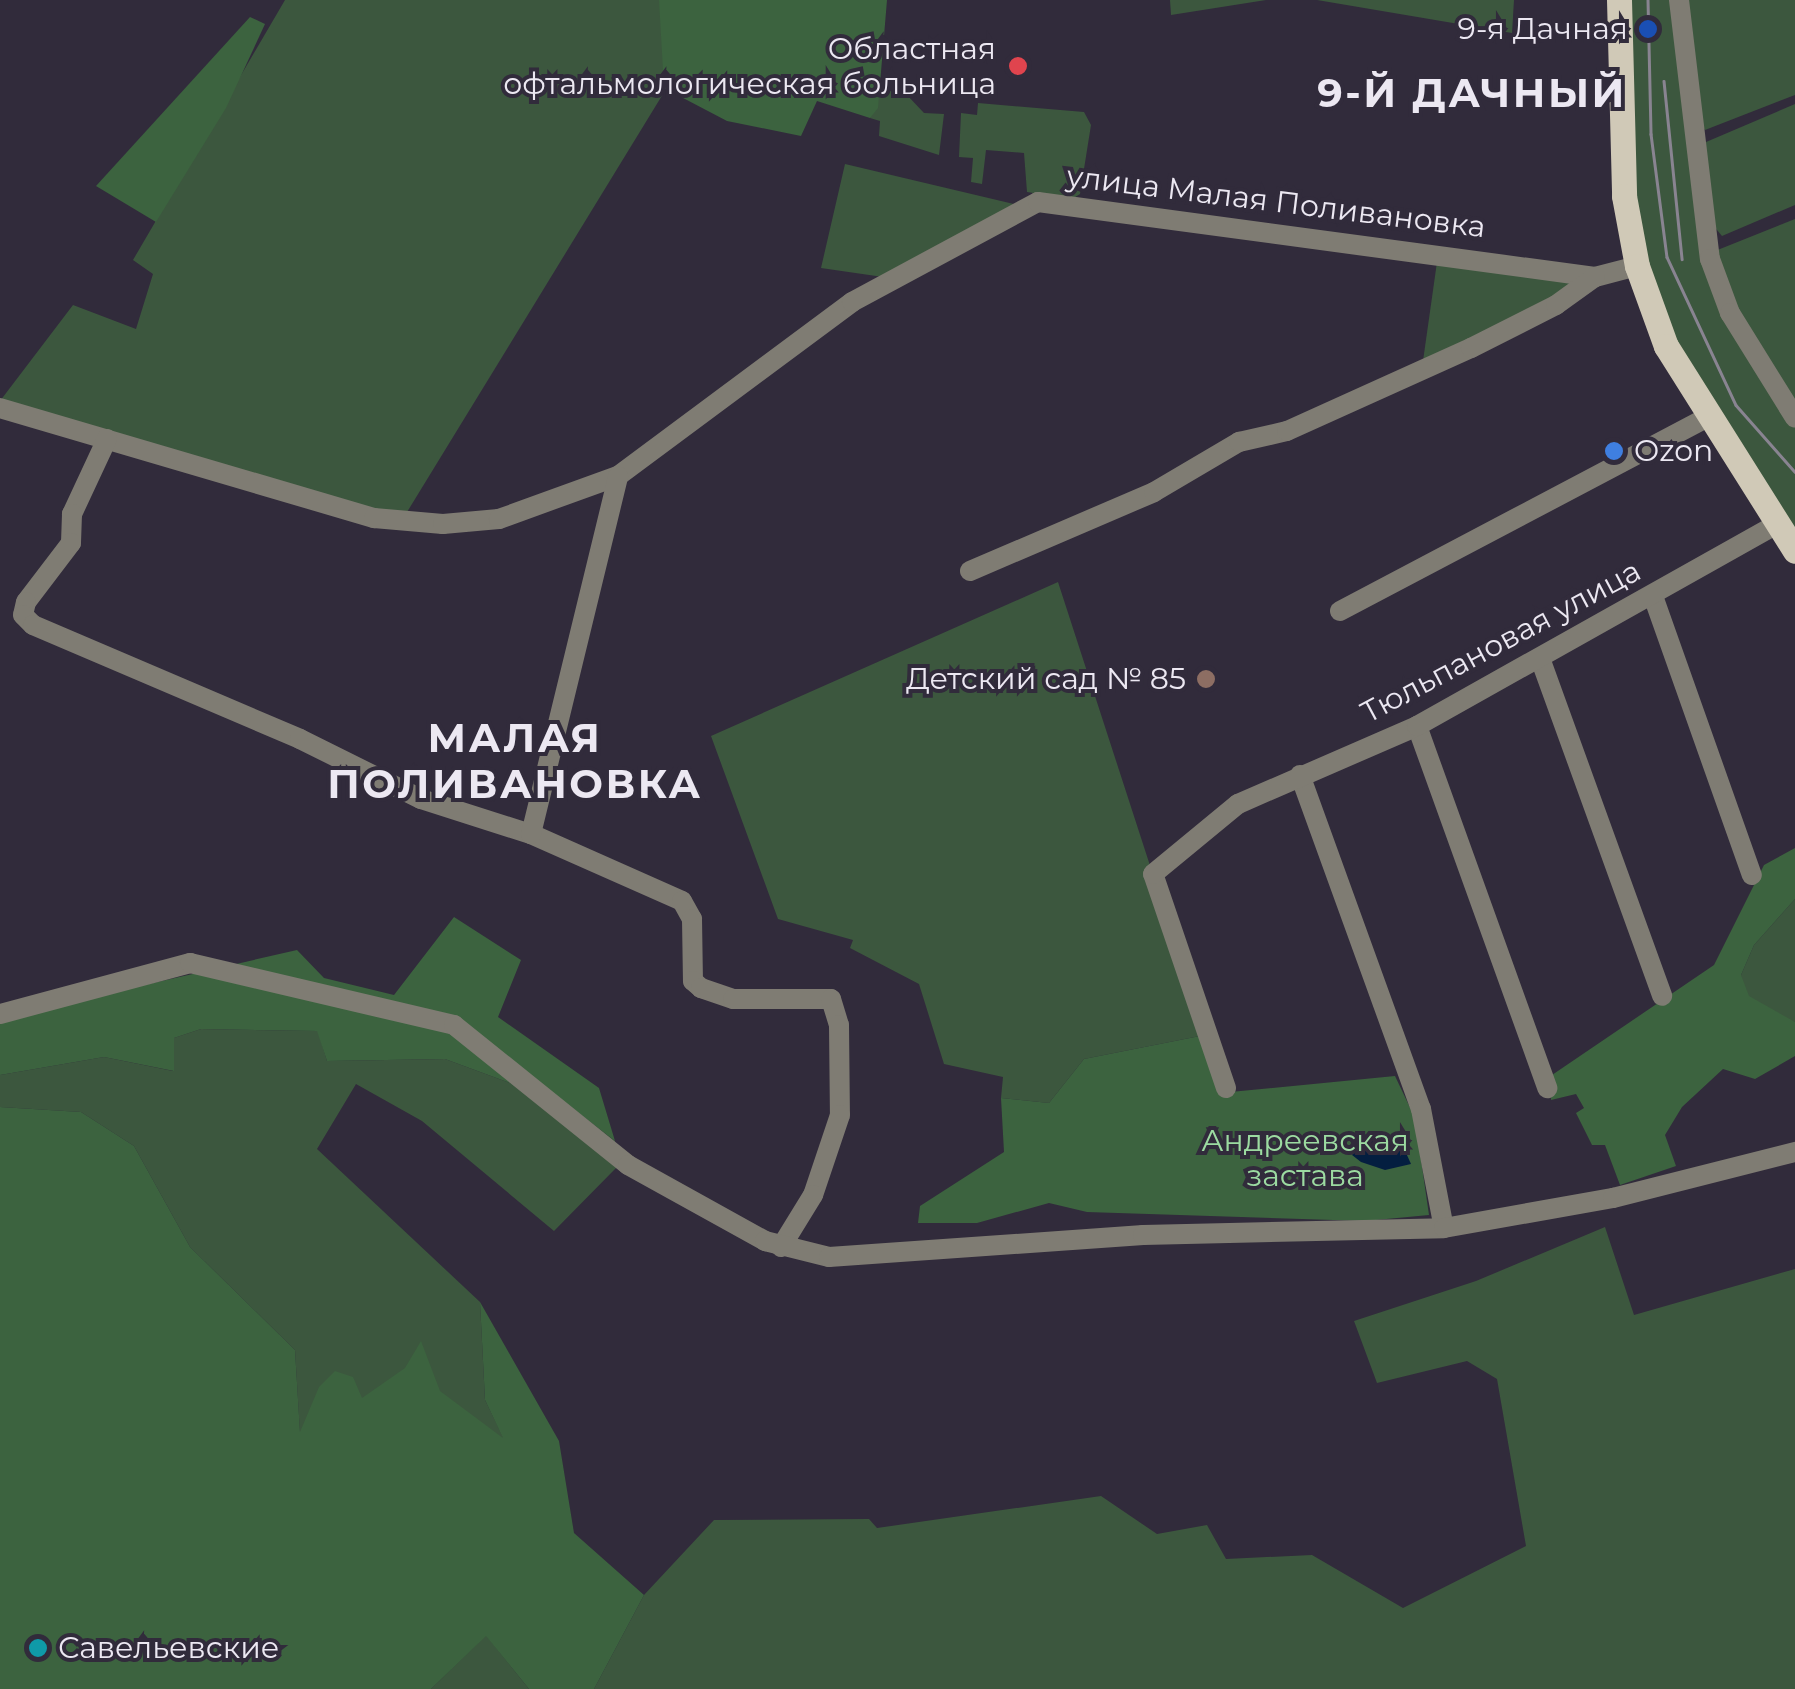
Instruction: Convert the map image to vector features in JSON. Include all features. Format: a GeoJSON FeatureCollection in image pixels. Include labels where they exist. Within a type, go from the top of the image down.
{"type":"FeatureCollection","features":[{"type":"Feature","properties":{"kind":"main road"},"geometry":{"type":"LineString","coordinates":[[1620,0],[1624,196],[1637,266],[1666,346],[1706,418],[1795,551]]}},
{"type":"Feature","properties":{"kind":"street"},"geometry":{"type":"LineString","coordinates":[[1679,0],[1710,259],[1730,313],[1795,418]]}},
{"type":"Feature","properties":{"kind":"street","name":"улица Малая Поливановка"},"geometry":{"type":"LineString","coordinates":[[0,408],[405,524],[499,519],[618,476],[852,302],[1038,202],[1595,277],[1637,266]]}},
{"type":"Feature","properties":{"kind":"street"},"geometry":{"type":"LineString","coordinates":[[970,571],[1154,492],[1239,442],[1287,431],[1471,348],[1556,305],[1595,277]]}},
{"type":"Feature","properties":{"kind":"street"},"geometry":{"type":"LineString","coordinates":[[1340,611],[1706,418]]}},
{"type":"Feature","properties":{"kind":"street"},"geometry":{"type":"LineString","coordinates":[[107,439],[72,514],[72,543],[26,602],[24,615],[33,626],[300,739],[421,799],[531,834],[682,901],[692,919],[693,981],[701,988],[734,999],[831,1000],[839,1025],[840,1114],[814,1195],[781,1247]]}},
{"type":"Feature","properties":{"kind":"street"},"geometry":{"type":"LineString","coordinates":[[531,834],[618,476]]}},
{"type":"Feature","properties":{"kind":"street","name":"Тюльпановая улица"},"geometry":{"type":"LineString","coordinates":[[1226,1088],[1153,874],[1238,804],[1417,726],[1542,661],[1776,524]]}},
{"type":"Feature","properties":{"kind":"street"},"geometry":{"type":"LineString","coordinates":[[1653,596],[1752,875]]}},
{"type":"Feature","properties":{"kind":"street"},"geometry":{"type":"LineString","coordinates":[[1542,661],[1662,996]]}},
{"type":"Feature","properties":{"kind":"street"},"geometry":{"type":"LineString","coordinates":[[1417,726],[1547,1088]]}},
{"type":"Feature","properties":{"kind":"street"},"geometry":{"type":"LineString","coordinates":[[1300,775],[1421,1109],[1444,1228]]}},
{"type":"Feature","properties":{"kind":"street"},"geometry":{"type":"LineString","coordinates":[[0,1014],[190,962],[454,1025],[628,1165],[781,1247],[830,1257],[1142,1235],[1444,1228],[1613,1198],[1795,1152]]}},
{"type":"Feature","properties":{"kind":"green space"},"geometry":{"type":"Polygon","coordinates":[[[285,0],[663,0],[663,94],[404,517],[0,401],[73,305],[136,329],[153,274],[133,260],[285,0]]]}},
{"type":"Feature","properties":{"kind":"green space"},"geometry":{"type":"Polygon","coordinates":[[[659,0],[887,0],[878,108],[870,118],[817,101],[801,136],[727,121],[664,88],[659,0]]]}},
{"type":"Feature","properties":{"kind":"green space"},"geometry":{"type":"Polygon","coordinates":[[[1170,0],[1266,0],[1171,15],[1170,0]]]}},
{"type":"Feature","properties":{"kind":"green space"},"geometry":{"type":"Polygon","coordinates":[[[1317,0],[1514,0],[1512,33],[1317,0]]]}},
{"type":"Feature","properties":{"kind":"green space"},"geometry":{"type":"Polygon","coordinates":[[[1628,0],[1672,0],[1705,260],[1795,423],[1795,540],[1673,346],[1635,219],[1628,0]]]}},
{"type":"Feature","properties":{"kind":"green space"},"geometry":{"type":"Polygon","coordinates":[[[1686,0],[1795,0],[1795,95],[1705,130],[1698,121],[1686,0]]]}},
{"type":"Feature","properties":{"kind":"green space"},"geometry":{"type":"Polygon","coordinates":[[[250,17],[265,24],[226,108],[156,222],[96,186],[250,17]]]}},
{"type":"Feature","properties":{"kind":"green space"},"geometry":{"type":"Polygon","coordinates":[[[879,88],[907,95],[924,113],[944,114],[939,155],[879,136],[880,121],[870,118],[879,88]]]}},
{"type":"Feature","properties":{"kind":"green space"},"geometry":{"type":"Polygon","coordinates":[[[978,103],[1084,112],[1091,125],[1080,194],[1072,199],[1027,192],[1024,153],[986,150],[982,184],[971,182],[973,158],[959,157],[961,113],[977,115],[978,103]]]}},
{"type":"Feature","properties":{"kind":"green space"},"geometry":{"type":"Polygon","coordinates":[[[1795,104],[1795,205],[1722,236],[1712,224],[1699,145],[1795,104]]]}},
{"type":"Feature","properties":{"kind":"green space"},"geometry":{"type":"Polygon","coordinates":[[[845,164],[1018,205],[883,277],[821,268],[845,164]]]}},
{"type":"Feature","properties":{"kind":"green space"},"geometry":{"type":"Polygon","coordinates":[[[1795,219],[1795,410],[1734,312],[1715,251],[1795,219]]]}},
{"type":"Feature","properties":{"kind":"green space"},"geometry":{"type":"Polygon","coordinates":[[[1437,262],[1572,283],[1568,292],[1423,361],[1437,262]]]}},
{"type":"Feature","properties":{"kind":"green space"},"geometry":{"type":"Polygon","coordinates":[[[1058,582],[1205,1035],[1084,1059],[1049,1103],[1001,1098],[1003,1077],[944,1064],[919,984],[850,948],[853,940],[778,919],[711,736],[1058,582]]]}},
{"type":"Feature","properties":{"kind":"green space"},"geometry":{"type":"Polygon","coordinates":[[[1795,848],[1795,899],[1754,945],[1741,975],[1749,996],[1795,1022],[1795,1056],[1755,1079],[1723,1069],[1682,1107],[1665,1135],[1676,1166],[1620,1185],[1605,1145],[1592,1145],[1576,1113],[1584,1108],[1576,1094],[1551,1100],[1552,1075],[1714,965],[1764,865],[1795,848]]]}},
{"type":"Feature","properties":{"kind":"green space"},"geometry":{"type":"Polygon","coordinates":[[[1795,899],[1795,1022],[1759,1017],[1743,1006],[1741,975],[1754,945],[1795,899]]]}},
{"type":"Feature","properties":{"kind":"green space"},"geometry":{"type":"Polygon","coordinates":[[[454,917],[521,960],[498,1017],[599,1088],[615,1141],[567,1104],[445,1059],[327,1061],[317,1031],[201,1029],[174,1038],[174,1071],[104,1057],[0,1075],[0,1018],[297,950],[324,978],[394,995],[454,917]]]}},
{"type":"Feature","properties":{"kind":"green space"},"geometry":{"type":"Polygon","coordinates":[[[201,1029],[318,1031],[327,1061],[445,1059],[567,1104],[615,1141],[617,1167],[554,1231],[422,1121],[356,1084],[317,1149],[480,1302],[485,1400],[504,1439],[300,1434],[295,1350],[190,1247],[134,1146],[81,1112],[0,1107],[0,1075],[104,1057],[173,1071],[174,1038],[201,1029]]]}},
{"type":"Feature","properties":{"kind":"green space","name":"Андреевская застава"},"geometry":{"type":"Polygon","coordinates":[[[1205,1035],[1220,1093],[1395,1076],[1415,1118],[1429,1215],[1365,1221],[1087,1212],[1049,1203],[977,1223],[918,1223],[920,1206],[1004,1152],[1001,1098],[1049,1103],[1084,1059],[1205,1035]]]}},
{"type":"Feature","properties":{"kind":"green space"},"geometry":{"type":"Polygon","coordinates":[[[0,1107],[81,1112],[134,1146],[190,1247],[295,1350],[300,1432],[319,1387],[335,1371],[353,1377],[362,1398],[405,1368],[421,1341],[440,1391],[503,1438],[485,1400],[480,1302],[559,1441],[574,1533],[644,1595],[594,1689],[529,1689],[486,1636],[431,1689],[0,1689],[0,1107]]]}},
{"type":"Feature","properties":{"kind":"green space"},"geometry":{"type":"Polygon","coordinates":[[[1605,1227],[1634,1315],[1795,1269],[1795,1689],[594,1689],[644,1595],[714,1520],[869,1519],[877,1528],[1101,1496],[1157,1534],[1207,1525],[1226,1559],[1312,1555],[1403,1608],[1526,1546],[1497,1379],[1467,1361],[1377,1383],[1354,1321],[1476,1281],[1605,1227]]]}},
{"type":"Feature","properties":{"kind":"green space"},"geometry":{"type":"Polygon","coordinates":[[[486,1635],[529,1689],[431,1689],[486,1635]]]}},
{"type":"Feature","properties":{"kind":"water"},"geometry":{"type":"Polygon","coordinates":[[[1366,1134],[1402,1144],[1411,1164],[1385,1170],[1361,1162],[1352,1155],[1366,1134]]]}},
{"type":"Feature","properties":{"kind":"tram line"},"geometry":{"type":"LineString","coordinates":[[1648,0],[1651,134],[1667,257],[1736,405],[1795,472]]}},
{"type":"Feature","properties":{"kind":"tram line"},"geometry":{"type":"LineString","coordinates":[[1664,81],[1682,259]]}},
{"type":"Feature","properties":{"kind":"place","name":"9-я Дачная"},"geometry":{"type":"Point","coordinates":[1648,29]}},
{"type":"Feature","properties":{"kind":"place","name":"Областная офтальмологическая больница"},"geometry":{"type":"Point","coordinates":[1018,66]}},
{"type":"Feature","properties":{"kind":"place","name":"Ozon"},"geometry":{"type":"Point","coordinates":[1614,451]}},
{"type":"Feature","properties":{"kind":"place","name":"Детский сад № 85"},"geometry":{"type":"Point","coordinates":[1206,679]}},
{"type":"Feature","properties":{"kind":"place","name":"Савельевские"},"geometry":{"type":"Point","coordinates":[38,1648]}},
{"type":"Feature","properties":{"kind":"district","name":"9-Й ДАЧНЫЙ"},"geometry":{"type":"Point","coordinates":[1472,93]}},
{"type":"Feature","properties":{"kind":"district","name":"МАЛАЯ ПОЛИВАНОВКА"},"geometry":{"type":"Point","coordinates":[515,761]}}]}
